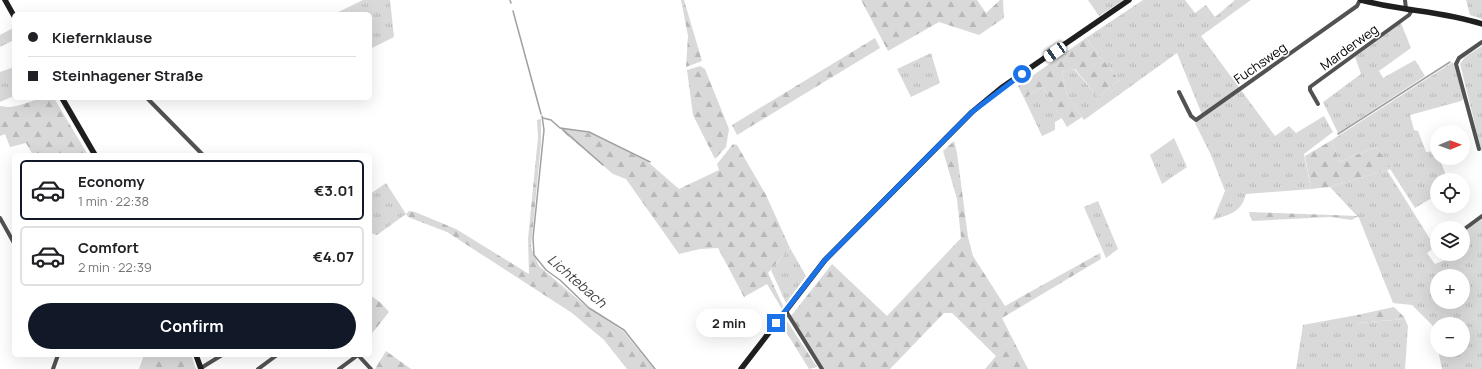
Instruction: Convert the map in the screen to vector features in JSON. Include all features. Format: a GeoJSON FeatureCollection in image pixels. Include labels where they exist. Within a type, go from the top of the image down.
{"type":"FeatureCollection","features":[{"type":"Feature","properties":{"kind":"main road"},"geometry":{"type":"LineString","coordinates":[[5,0],[12,12]]}},
{"type":"Feature","properties":{"kind":"main road"},"geometry":{"type":"LineString","coordinates":[[741,369],[825,260],[972,112],[1001,88],[1129,0]]}},
{"type":"Feature","properties":{"kind":"main road"},"geometry":{"type":"LineString","coordinates":[[1361,0],[1409,10],[1466,18],[1482,24]]}},
{"type":"Feature","properties":{"kind":"main road"},"geometry":{"type":"LineString","coordinates":[[63,100],[94,153]]}},
{"type":"Feature","properties":{"kind":"main road"},"geometry":{"type":"LineString","coordinates":[[197,357],[201,369]]}},
{"type":"Feature","properties":{"kind":"street","name":"Fuchsweg"},"geometry":{"type":"LineString","coordinates":[[1179,92],[1191,116],[1196,120],[1357,6],[1361,0]]}},
{"type":"Feature","properties":{"kind":"street"},"geometry":{"type":"LineString","coordinates":[[1405,0],[1409,10]]}},
{"type":"Feature","properties":{"kind":"street","name":"Marderweg"},"geometry":{"type":"LineString","coordinates":[[1318,104],[1310,90],[1310,87],[1409,15],[1409,10]]}},
{"type":"Feature","properties":{"kind":"street"},"geometry":{"type":"LineString","coordinates":[[1479,149],[1456,64],[1459,58],[1482,42]]}},
{"type":"Feature","properties":{"kind":"street"},"geometry":{"type":"LineString","coordinates":[[149,100],[201,153]]}},
{"type":"Feature","properties":{"kind":"street"},"geometry":{"type":"LineString","coordinates":[[1470,225],[1482,216]]}},
{"type":"Feature","properties":{"kind":"street"},"geometry":{"type":"LineString","coordinates":[[0,218],[12,239]]}},
{"type":"Feature","properties":{"kind":"street"},"geometry":{"type":"LineString","coordinates":[[786,311],[822,369]]}},
{"type":"Feature","properties":{"kind":"street"},"geometry":{"type":"LineString","coordinates":[[53,369],[57,357]]}},
{"type":"Feature","properties":{"kind":"street"},"geometry":{"type":"LineString","coordinates":[[201,369],[219,357]]}},
{"type":"Feature","properties":{"kind":"street"},"geometry":{"type":"LineString","coordinates":[[258,369],[274,357]]}},
{"type":"Feature","properties":{"kind":"street"},"geometry":{"type":"LineString","coordinates":[[339,369],[355,357]]}},
{"type":"Feature","properties":{"kind":"street"},"geometry":{"type":"LineString","coordinates":[[360,357],[372,369]]}},
{"type":"Feature","properties":{"kind":"green space"},"geometry":{"type":"Polygon","coordinates":[[[363,0],[390,0],[394,37],[372,48],[372,12],[338,12],[363,0]]]}},
{"type":"Feature","properties":{"kind":"green space"},"geometry":{"type":"Polygon","coordinates":[[[681,0],[684,0],[702,61],[686,67],[688,36],[681,0]]]}},
{"type":"Feature","properties":{"kind":"green space"},"geometry":{"type":"Polygon","coordinates":[[[861,0],[977,0],[986,13],[1000,0],[1003,0],[1004,18],[979,35],[939,22],[888,51],[861,0]]]}},
{"type":"Feature","properties":{"kind":"green space"},"geometry":{"type":"Polygon","coordinates":[[[1088,0],[1124,0],[1099,16],[1088,0]]]}},
{"type":"Feature","properties":{"kind":"green space"},"geometry":{"type":"Polygon","coordinates":[[[1143,0],[1185,0],[1195,13],[1206,5],[1215,17],[1235,0],[1251,0],[1201,36],[1275,136],[1289,126],[1296,133],[1324,116],[1333,132],[1304,154],[1311,189],[1246,194],[1238,209],[1230,214],[1213,220],[1225,191],[1211,155],[1195,123],[1203,117],[1177,53],[1084,120],[1067,95],[1062,72],[1074,69],[1098,97],[1119,80],[1086,38],[1143,0]]]}},
{"type":"Feature","properties":{"kind":"green space"},"geometry":{"type":"Polygon","coordinates":[[[1466,0],[1482,0],[1482,19],[1470,15],[1466,0]]]}},
{"type":"Feature","properties":{"kind":"green space"},"geometry":{"type":"Polygon","coordinates":[[[1401,23],[1411,48],[1379,71],[1383,78],[1415,60],[1425,76],[1338,133],[1323,102],[1361,74],[1355,57],[1401,23]]]}},
{"type":"Feature","properties":{"kind":"green space"},"geometry":{"type":"Polygon","coordinates":[[[12,29],[12,41],[0,47],[0,35],[12,29]]]}},
{"type":"Feature","properties":{"kind":"green space"},"geometry":{"type":"Polygon","coordinates":[[[875,38],[880,48],[737,135],[732,125],[875,38]]]}},
{"type":"Feature","properties":{"kind":"green space"},"geometry":{"type":"Polygon","coordinates":[[[1086,38],[1119,80],[1098,97],[1075,69],[1062,72],[1067,95],[1082,117],[1067,127],[1043,87],[1024,98],[1018,86],[1086,38]]]}},
{"type":"Feature","properties":{"kind":"green space"},"geometry":{"type":"Polygon","coordinates":[[[1482,46],[1482,153],[1460,64],[1465,57],[1482,46]]]}},
{"type":"Feature","properties":{"kind":"green space"},"geometry":{"type":"Polygon","coordinates":[[[931,53],[940,83],[911,97],[897,69],[931,53]]]}},
{"type":"Feature","properties":{"kind":"green space"},"geometry":{"type":"Polygon","coordinates":[[[1453,62],[1464,98],[1461,101],[1410,115],[1414,130],[1418,131],[1426,152],[1430,152],[1430,165],[1442,165],[1445,173],[1430,173],[1430,199],[1415,208],[1376,147],[1339,162],[1332,140],[1453,62]]]}},
{"type":"Feature","properties":{"kind":"green space"},"geometry":{"type":"Polygon","coordinates":[[[700,66],[705,69],[729,129],[726,147],[715,159],[693,115],[687,70],[700,66]]]}},
{"type":"Feature","properties":{"kind":"green space"},"geometry":{"type":"Polygon","coordinates":[[[12,68],[12,97],[0,102],[0,72],[12,68]]]}},
{"type":"Feature","properties":{"kind":"green space"},"geometry":{"type":"Polygon","coordinates":[[[1043,87],[1062,118],[1055,122],[1055,130],[1042,136],[1024,98],[1043,87]]]}},
{"type":"Feature","properties":{"kind":"green space"},"geometry":{"type":"Polygon","coordinates":[[[35,100],[55,100],[87,153],[32,153],[26,143],[10,147],[5,134],[0,136],[0,106],[10,107],[35,100]]]}},
{"type":"Feature","properties":{"kind":"green space"},"geometry":{"type":"Polygon","coordinates":[[[541,119],[541,143],[531,247],[539,266],[588,308],[623,331],[654,369],[627,369],[604,340],[572,313],[447,232],[408,217],[406,214],[409,211],[415,212],[456,229],[529,274],[528,239],[538,137],[537,120],[541,119]]]}},
{"type":"Feature","properties":{"kind":"green space"},"geometry":{"type":"Polygon","coordinates":[[[563,128],[589,133],[648,162],[679,189],[719,170],[717,164],[733,144],[737,145],[766,195],[790,248],[768,273],[783,306],[782,309],[767,284],[744,297],[718,248],[700,249],[679,254],[626,179],[613,174],[562,131],[563,128]]]}},
{"type":"Feature","properties":{"kind":"green space"},"geometry":{"type":"Polygon","coordinates":[[[1174,138],[1187,167],[1162,184],[1150,155],[1174,138]]]}},
{"type":"Feature","properties":{"kind":"green space"},"geometry":{"type":"Polygon","coordinates":[[[1332,140],[1339,162],[1376,147],[1391,169],[1330,187],[1311,189],[1305,156],[1332,140]]]}},
{"type":"Feature","properties":{"kind":"green space"},"geometry":{"type":"Polygon","coordinates":[[[954,141],[957,153],[968,237],[973,256],[1005,306],[1100,253],[1101,259],[1002,318],[1028,369],[985,369],[996,356],[952,313],[944,313],[890,369],[824,369],[791,316],[832,264],[887,316],[961,238],[957,199],[943,151],[954,141]]]}},
{"type":"Feature","properties":{"kind":"green space"},"geometry":{"type":"Polygon","coordinates":[[[1387,170],[1430,239],[1430,251],[1427,253],[1430,257],[1430,261],[1433,261],[1435,264],[1442,261],[1470,261],[1470,227],[1482,219],[1482,369],[1442,369],[1439,357],[1470,357],[1470,317],[1430,317],[1430,323],[1412,305],[1393,303],[1359,218],[1330,187],[1387,170]]]}},
{"type":"Feature","properties":{"kind":"green space"},"geometry":{"type":"Polygon","coordinates":[[[386,183],[406,214],[377,235],[372,233],[372,193],[386,183]]]}},
{"type":"Feature","properties":{"kind":"green space"},"geometry":{"type":"Polygon","coordinates":[[[1098,201],[1118,249],[1106,258],[1084,207],[1098,201]]]}},
{"type":"Feature","properties":{"kind":"green space"},"geometry":{"type":"Polygon","coordinates":[[[1249,212],[1358,216],[1352,220],[1330,217],[1252,221],[1249,212]]]}},
{"type":"Feature","properties":{"kind":"green space"},"geometry":{"type":"Polygon","coordinates":[[[790,248],[806,276],[786,303],[771,270],[790,248]]]}},
{"type":"Feature","properties":{"kind":"green space"},"geometry":{"type":"Polygon","coordinates":[[[372,296],[381,303],[389,312],[372,333],[372,296]]]}},
{"type":"Feature","properties":{"kind":"green space"},"geometry":{"type":"Polygon","coordinates":[[[1394,307],[1404,317],[1404,319],[1357,323],[1357,315],[1394,307]]]}},
{"type":"Feature","properties":{"kind":"green space"},"geometry":{"type":"Polygon","coordinates":[[[1357,315],[1358,323],[1404,319],[1404,317],[1408,326],[1405,369],[1296,369],[1303,325],[1357,315]]]}},
{"type":"Feature","properties":{"kind":"green space"},"geometry":{"type":"Polygon","coordinates":[[[787,321],[817,367],[809,369],[783,327],[787,321]]]}},
{"type":"Feature","properties":{"kind":"green space"},"geometry":{"type":"Polygon","coordinates":[[[386,351],[411,369],[375,369],[386,351]]]}},
{"type":"Feature","properties":{"kind":"green space"},"geometry":{"type":"Polygon","coordinates":[[[143,357],[192,357],[196,369],[139,369],[143,357]]]}},
{"type":"Feature","properties":{"kind":"waterway","name":"Lichtebach"},"geometry":{"type":"LineString","coordinates":[[513,11],[541,114]]}},
{"type":"Feature","properties":{"kind":"waterway"},"geometry":{"type":"LineString","coordinates":[[1338,134],[1450,62]]}},
{"type":"Feature","properties":{"kind":"waterway","name":"Lichtebach"},"geometry":{"type":"LineString","coordinates":[[542,116],[544,130],[533,238],[534,255],[546,270],[560,280],[589,308],[624,330],[655,369]]}},
{"type":"Feature","properties":{"kind":"waterway"},"geometry":{"type":"LineString","coordinates":[[543,118],[551,120],[560,128],[589,132],[650,162]]}},
{"type":"Feature","properties":{"kind":"waterway"},"geometry":{"type":"LineString","coordinates":[[561,128],[603,165]]}},
{"type":"Feature","properties":{"kind":"route"},"geometry":{"type":"LineString","coordinates":[[776,323],[825,260],[895,189],[985,100],[1022,74]]}}]}
